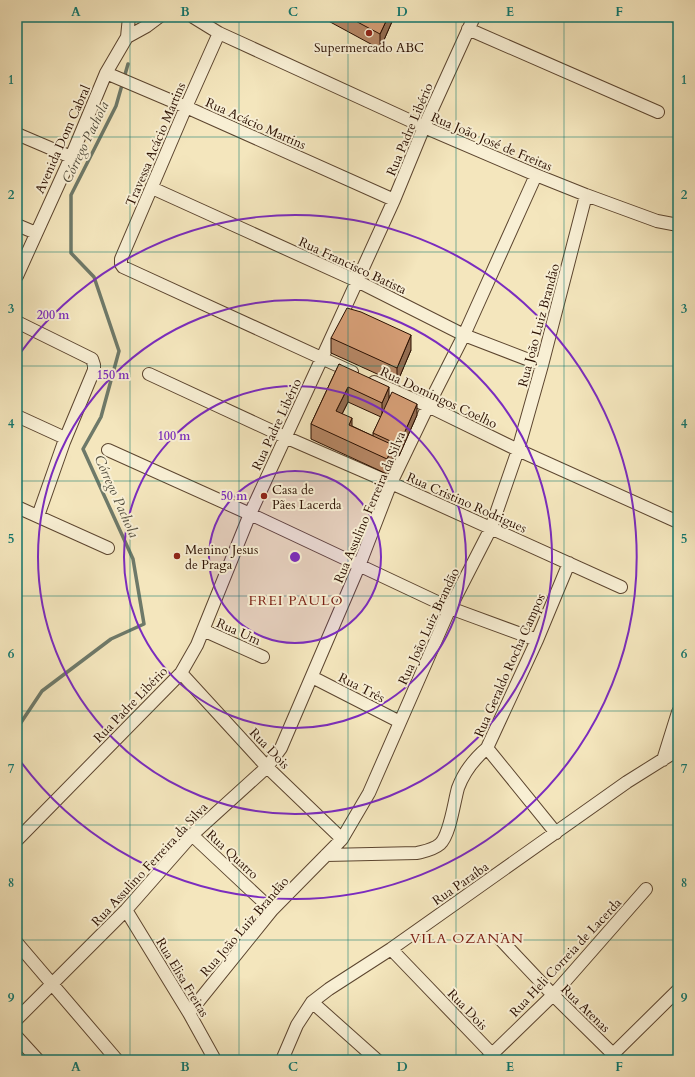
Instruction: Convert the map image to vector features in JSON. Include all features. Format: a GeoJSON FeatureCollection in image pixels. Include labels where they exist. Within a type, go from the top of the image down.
{"type":"FeatureCollection","features":[{"type":"Feature","properties":{"kind":"street"},"geometry":{"type":"LineString","coordinates":[[127,37],[128,17]]}},
{"type":"Feature","properties":{"kind":"street"},"geometry":{"type":"LineString","coordinates":[[127,37],[147,26],[159,17]]}},
{"type":"Feature","properties":{"kind":"street","name":"Rua João José de Freitas"},"geometry":{"type":"LineString","coordinates":[[192,17],[219,33],[424,127],[536,175],[657,221],[678,225]]}},
{"type":"Feature","properties":{"kind":"street","name":"Rua Padre Libério"},"geometry":{"type":"LineString","coordinates":[[17,840],[181,673],[203,630],[250,514],[394,200],[424,127],[474,17]]}},
{"type":"Feature","properties":{"kind":"street"},"geometry":{"type":"LineString","coordinates":[[468,29],[658,112]]}},
{"type":"Feature","properties":{"kind":"street","name":"Travessa Acácio Martins"},"geometry":{"type":"LineString","coordinates":[[123,267],[121,264],[121,259],[219,33]]}},
{"type":"Feature","properties":{"kind":"street","name":"Avenida Dom Cabral"},"geometry":{"type":"LineString","coordinates":[[17,276],[71,157],[111,75],[127,37]]}},
{"type":"Feature","properties":{"kind":"street","name":"Rua Acácio Martins"},"geometry":{"type":"LineString","coordinates":[[111,75],[394,200]]}},
{"type":"Feature","properties":{"kind":"street"},"geometry":{"type":"LineString","coordinates":[[17,134],[71,157]]}},
{"type":"Feature","properties":{"kind":"street","name":"Rua Assulino Ferreira da Silva"},"geometry":{"type":"LineString","coordinates":[[17,1019],[126,910],[192,835],[267,767],[281,748],[359,566],[391,483],[464,335],[536,175]]}},
{"type":"Feature","properties":{"kind":"street","name":"Rua Francisco Batista"},"geometry":{"type":"LineString","coordinates":[[152,188],[357,281],[464,335],[542,365]]}},
{"type":"Feature","properties":{"kind":"street","name":"Rua João Luiz Brandão"},"geometry":{"type":"LineString","coordinates":[[189,1013],[272,910],[342,839],[369,792],[450,608],[491,528],[518,450],[542,365],[586,195]]}},
{"type":"Feature","properties":{"kind":"street"},"geometry":{"type":"LineString","coordinates":[[17,225],[36,233]]}},
{"type":"Feature","properties":{"kind":"street","name":"Rua Domingos Coelho"},"geometry":{"type":"LineString","coordinates":[[123,267],[428,406],[518,450],[678,522]]}},
{"type":"Feature","properties":{"kind":"street"},"geometry":{"type":"LineString","coordinates":[[17,322],[92,359],[94,365],[94,370],[65,438],[38,516]]}},
{"type":"Feature","properties":{"kind":"street","name":"Rua Cristino Rodrigues"},"geometry":{"type":"LineString","coordinates":[[149,374],[285,437],[391,483],[621,587]]}},
{"type":"Feature","properties":{"kind":"street"},"geometry":{"type":"LineString","coordinates":[[17,416],[65,438]]}},
{"type":"Feature","properties":{"kind":"street"},"geometry":{"type":"LineString","coordinates":[[108,450],[250,514],[450,608],[537,640]]}},
{"type":"Feature","properties":{"kind":"street"},"geometry":{"type":"LineString","coordinates":[[17,507],[108,548]]}},
{"type":"Feature","properties":{"kind":"street","name":"Rua Geraldo Rocha Campos"},"geometry":{"type":"LineString","coordinates":[[326,854],[417,852],[430,850],[441,844],[446,833],[458,788],[467,769],[477,756],[487,748],[537,640],[569,564]]}},
{"type":"Feature","properties":{"kind":"street","name":"Rua Um"},"geometry":{"type":"LineString","coordinates":[[203,630],[263,657]]}},
{"type":"Feature","properties":{"kind":"street","name":"Rua Dois"},"geometry":{"type":"LineString","coordinates":[[181,673],[267,767],[342,839]]}},
{"type":"Feature","properties":{"kind":"street","name":"Rua Três"},"geometry":{"type":"LineString","coordinates":[[312,678],[400,722]]}},
{"type":"Feature","properties":{"kind":"street"},"geometry":{"type":"LineString","coordinates":[[663,760],[678,712]]}},
{"type":"Feature","properties":{"kind":"street"},"geometry":{"type":"LineString","coordinates":[[487,748],[556,833]]}},
{"type":"Feature","properties":{"kind":"street","name":"Rua Paraíba"},"geometry":{"type":"LineString","coordinates":[[282,1060],[297,1025],[312,1002],[329,989],[391,949],[626,782],[678,750]]}},
{"type":"Feature","properties":{"kind":"street","name":"Rua Quatro"},"geometry":{"type":"LineString","coordinates":[[192,835],[272,910]]}},
{"type":"Feature","properties":{"kind":"street","name":"Rua Heli Correia de Lacerda"},"geometry":{"type":"LineString","coordinates":[[489,1057],[553,995],[646,889]]}},
{"type":"Feature","properties":{"kind":"street","name":"Rua Elisa Freitas"},"geometry":{"type":"LineString","coordinates":[[126,910],[189,1013],[215,1060]]}},
{"type":"Feature","properties":{"kind":"street","name":"Rua Atenas"},"geometry":{"type":"LineString","coordinates":[[501,940],[614,1058]]}},
{"type":"Feature","properties":{"kind":"street"},"geometry":{"type":"LineString","coordinates":[[17,943],[117,1060]]}},
{"type":"Feature","properties":{"kind":"street","name":"Rua Dois"},"geometry":{"type":"LineString","coordinates":[[391,949],[489,1057]]}},
{"type":"Feature","properties":{"kind":"street"},"geometry":{"type":"LineString","coordinates":[[614,1058],[678,990]]}},
{"type":"Feature","properties":{"kind":"street"},"geometry":{"type":"LineString","coordinates":[[312,1002],[377,1060]]}},
{"type":"Feature","properties":{"kind":"street"},"geometry":{"type":"LineString","coordinates":[[17,1037],[38,1060]]}},
{"type":"Feature","properties":{"kind":"building"},"geometry":{"type":"Polygon","coordinates":[[[348,17],[388,17],[380,34],[348,17]]]}},
{"type":"Feature","properties":{"kind":"building"},"geometry":{"type":"Polygon","coordinates":[[[347,308],[361,312],[411,335],[397,368],[331,338],[347,308]]]}},
{"type":"Feature","properties":{"kind":"building"},"geometry":{"type":"Polygon","coordinates":[[[339,364],[389,387],[382,403],[348,387],[336,411],[352,418],[349,425],[393,445],[387,459],[311,424],[339,364]]]}},
{"type":"Feature","properties":{"kind":"building"},"geometry":{"type":"Polygon","coordinates":[[[392,392],[417,404],[399,445],[373,433],[392,392]]]}},
{"type":"Feature","properties":{"kind":"waterway","name":"Córrego Pachola"},"geometry":{"type":"LineString","coordinates":[[17,736],[20,724],[42,691],[111,639],[144,624],[133,559],[83,449],[101,417],[119,351],[94,277],[71,253],[71,195],[116,106],[128,64]]}},
{"type":"Feature","properties":{"kind":"place","name":"Supermercado ABC"},"geometry":{"type":"Point","coordinates":[369,33]}},
{"type":"Feature","properties":{"kind":"place","name":"Casa de Pães Lacerda"},"geometry":{"type":"Point","coordinates":[264,496]}},
{"type":"Feature","properties":{"kind":"place","name":"Menino Jesus de Praga"},"geometry":{"type":"Point","coordinates":[177,556]}},
{"type":"Feature","properties":{"kind":"district","name":"FREI PAULO"},"geometry":{"type":"Point","coordinates":[296,600]}},
{"type":"Feature","properties":{"kind":"district","name":"VILA OZANAN"},"geometry":{"type":"Point","coordinates":[467,938]}}]}
